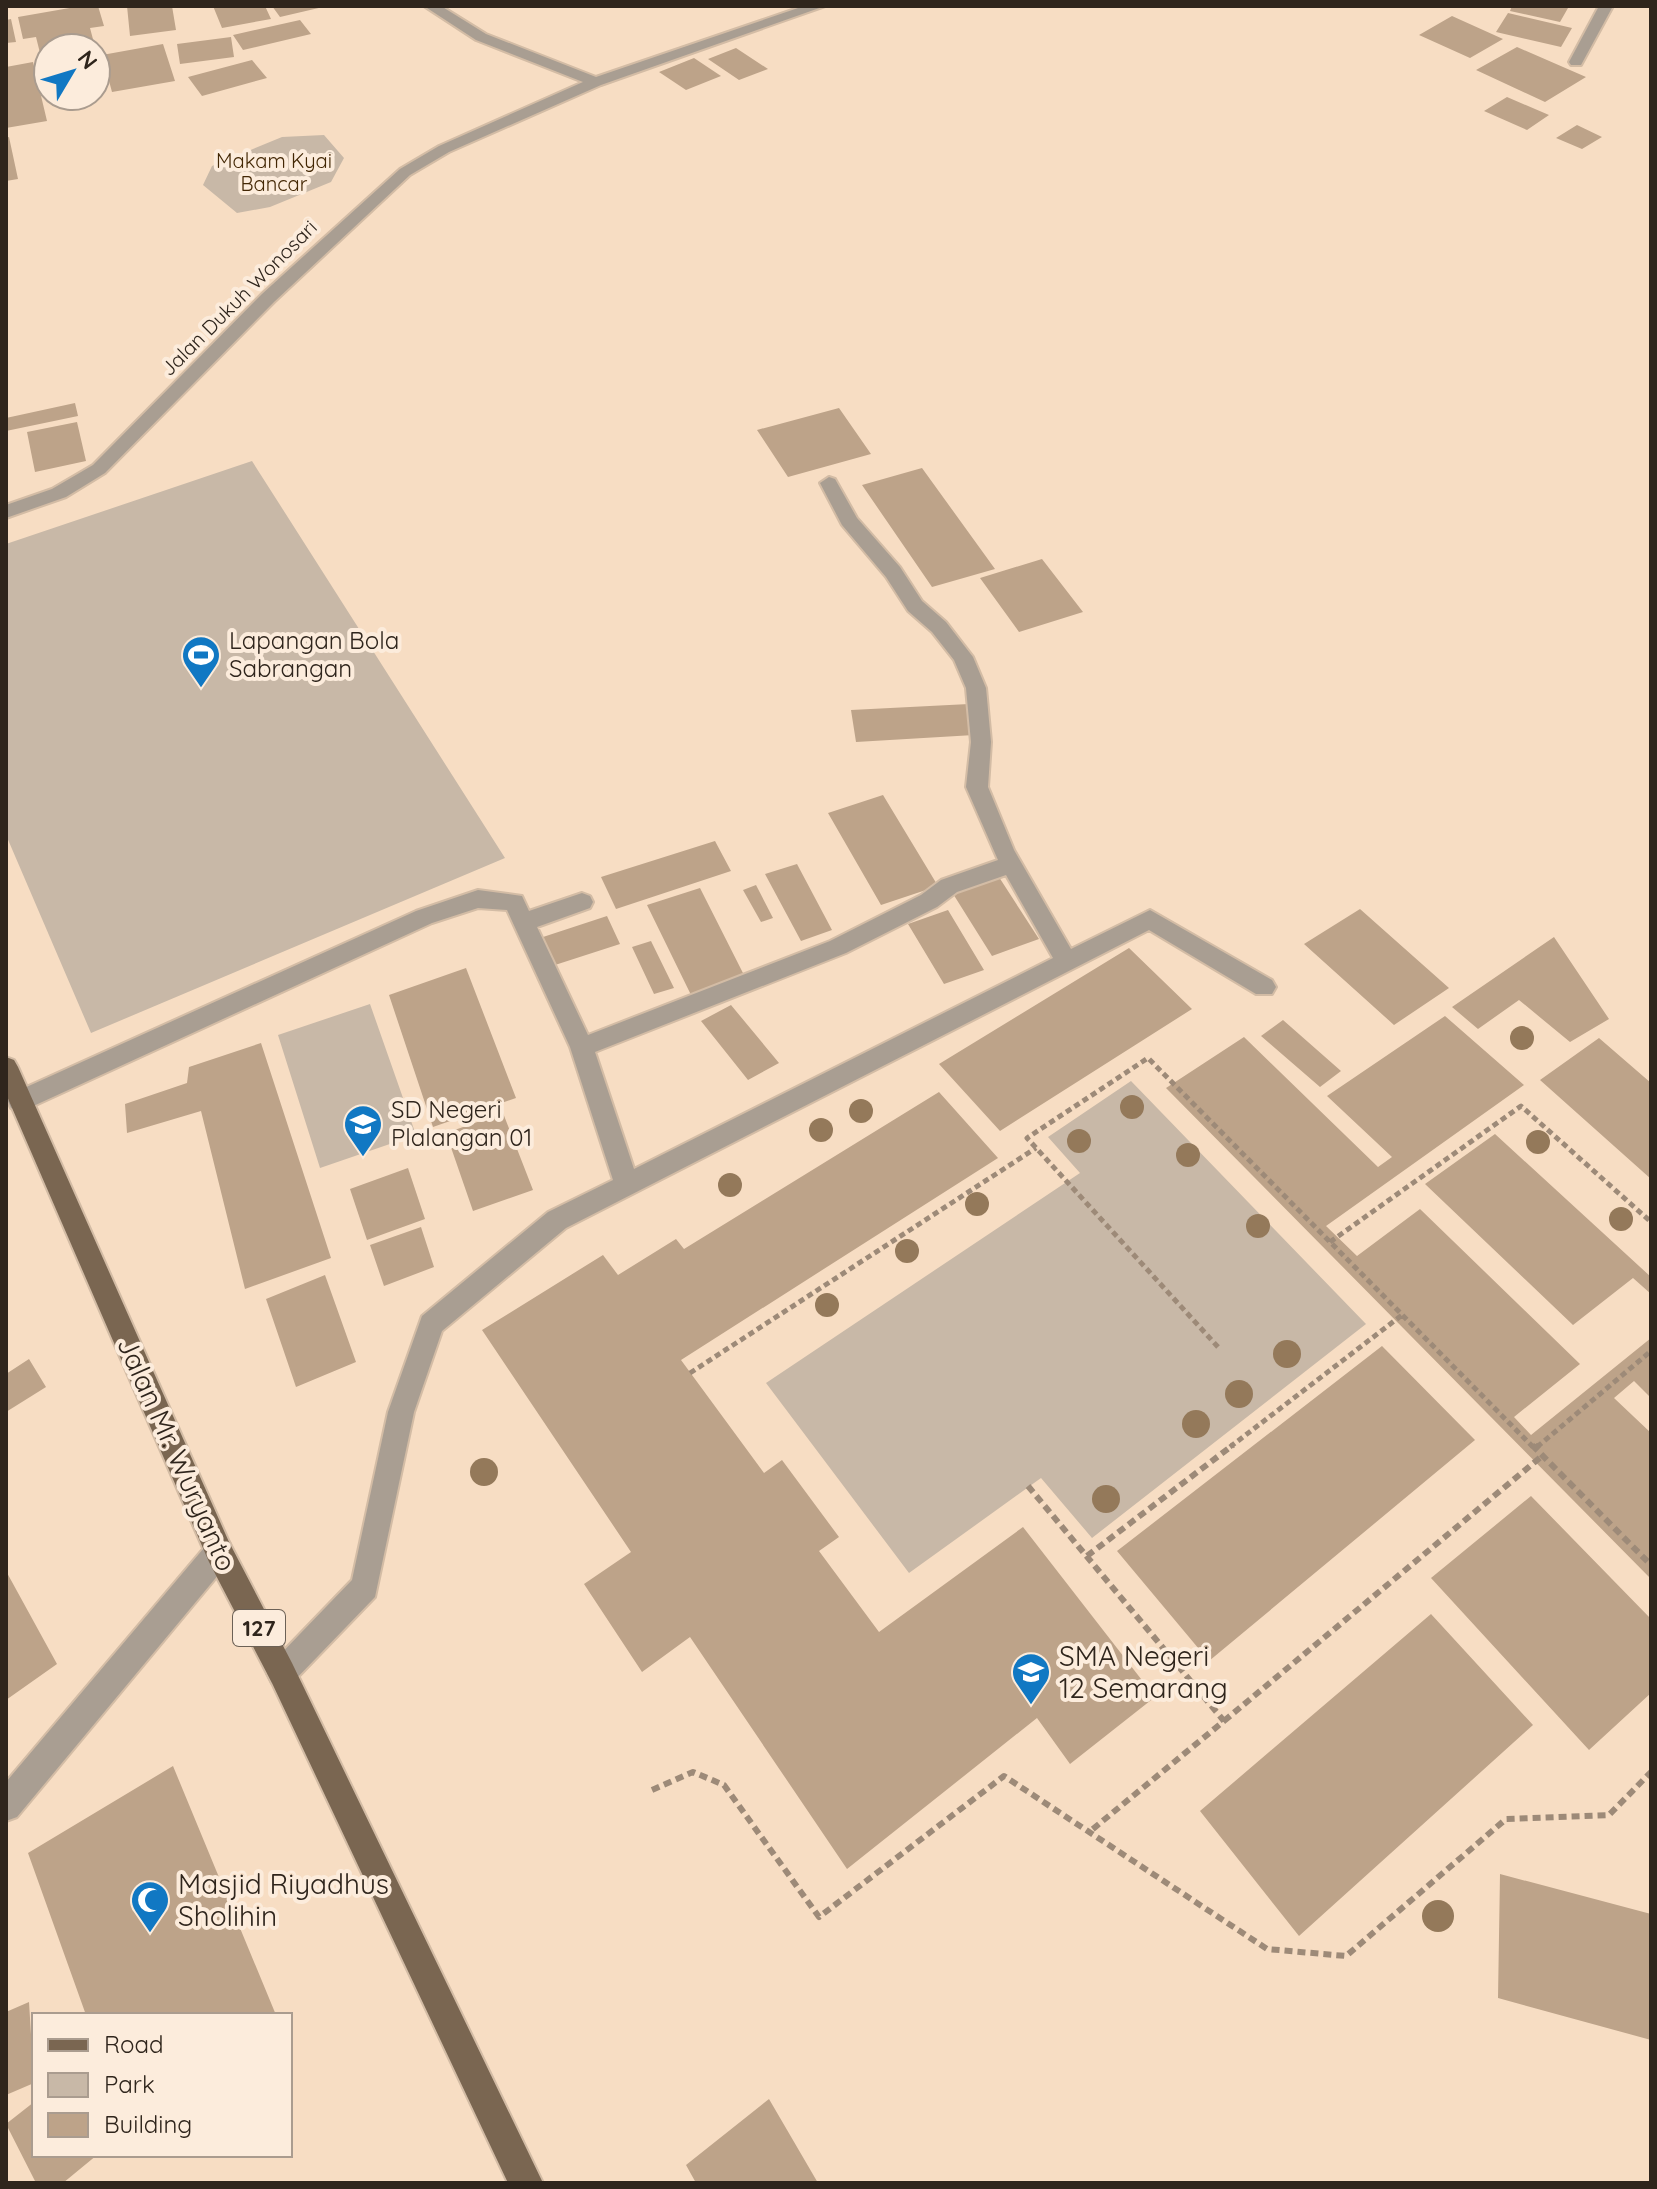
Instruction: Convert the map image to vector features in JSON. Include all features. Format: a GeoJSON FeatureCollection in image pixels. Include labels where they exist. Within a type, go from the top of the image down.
{"type":"FeatureCollection","features":[{"type":"Feature","properties":{"kind":"main road","name":"Jalan Mr. Wuryanto"},"geometry":{"type":"LineString","coordinates":[[11,1084],[219,1552],[282,1673],[526,2183]]}},
{"type":"Feature","properties":{"kind":"street"},"geometry":{"type":"LineString","coordinates":[[431,6],[481,37],[596,82]]}},
{"type":"Feature","properties":{"kind":"street","name":"Jalan Dukuh Wonosari"},"geometry":{"type":"LineString","coordinates":[[6,512],[59,493],[99,469],[268,298],[405,172],[444,149],[596,82],[818,6]]}},
{"type":"Feature","properties":{"kind":"street"},"geometry":{"type":"LineString","coordinates":[[1576,62],[1606,6]]}},
{"type":"Feature","properties":{"kind":"street"},"geometry":{"type":"LineString","coordinates":[[829,483],[849,521],[893,572],[915,606],[939,627],[963,657],[976,688],[981,742],[977,787],[1012,864],[1066,960]]}},
{"type":"Feature","properties":{"kind":"street"},"geometry":{"type":"LineString","coordinates":[[582,1047],[838,947],[929,901],[949,886],[1012,864]]}},
{"type":"Feature","properties":{"kind":"street"},"geometry":{"type":"LineString","coordinates":[[11,1084],[424,917],[478,899],[514,902],[582,1047],[627,1185]]}},
{"type":"Feature","properties":{"kind":"street"},"geometry":{"type":"LineString","coordinates":[[524,922],[582,902]]}},
{"type":"Feature","properties":{"kind":"street"},"geometry":{"type":"LineString","coordinates":[[282,1673],[365,1587],[401,1412],[431,1324],[557,1220],[1150,919],[1264,987]]}},
{"type":"Feature","properties":{"kind":"street"},"geometry":{"type":"LineString","coordinates":[[6,1806],[219,1552]]}},
{"type":"Feature","properties":{"kind":"path"},"geometry":{"type":"LineString","coordinates":[[1218,1347],[1027,1138],[1148,1058],[1651,1565]]}},
{"type":"Feature","properties":{"kind":"path"},"geometry":{"type":"LineString","coordinates":[[1330,1242],[1521,1106],[1651,1222]]}},
{"type":"Feature","properties":{"kind":"path"},"geometry":{"type":"LineString","coordinates":[[690,1373],[1036,1148]]}},
{"type":"Feature","properties":{"kind":"path"},"geometry":{"type":"LineString","coordinates":[[1087,1556],[1402,1315]]}},
{"type":"Feature","properties":{"kind":"path"},"geometry":{"type":"LineString","coordinates":[[1534,1449],[1651,1351]]}},
{"type":"Feature","properties":{"kind":"path"},"geometry":{"type":"LineString","coordinates":[[1088,1833],[1542,1456]]}},
{"type":"Feature","properties":{"kind":"path"},"geometry":{"type":"LineString","coordinates":[[1028,1486],[1224,1721]]}},
{"type":"Feature","properties":{"kind":"path"},"geometry":{"type":"LineString","coordinates":[[652,1790],[693,1772],[724,1785],[819,1917],[1004,1776],[1267,1949],[1346,1956],[1506,1819],[1609,1815],[1651,1772]]}},
{"type":"Feature","properties":{"kind":"green space","name":"Makam Kyai Bancar"},"geometry":{"type":"Polygon","coordinates":[[[324,135],[344,158],[331,182],[270,207],[237,213],[203,185],[212,166],[282,137],[324,135]]]}},
{"type":"Feature","properties":{"kind":"green space","name":"Lapangan Bola Sabrangan"},"geometry":{"type":"Polygon","coordinates":[[[252,461],[505,858],[91,1033],[6,835],[6,544],[252,461]]]}},
{"type":"Feature","properties":{"kind":"green space"},"geometry":{"type":"Polygon","coordinates":[[[370,1004],[416,1135],[320,1168],[278,1035],[370,1004]]]}},
{"type":"Feature","properties":{"kind":"green space"},"geometry":{"type":"Polygon","coordinates":[[[1131,1081],[1366,1324],[1092,1538],[1041,1478],[909,1573],[766,1383],[1080,1173],[1048,1137],[1131,1081]]]}},
{"type":"Feature","properties":{"kind":"building"},"geometry":{"type":"Polygon","coordinates":[[[98,6],[104,26],[90,28],[91,32],[32,32],[32,38],[23,39],[18,17],[98,6]]]}},
{"type":"Feature","properties":{"kind":"building"},"geometry":{"type":"Polygon","coordinates":[[[127,6],[172,6],[176,30],[130,36],[127,6]]]}},
{"type":"Feature","properties":{"kind":"building"},"geometry":{"type":"Polygon","coordinates":[[[213,6],[265,6],[271,19],[222,28],[213,6]]]}},
{"type":"Feature","properties":{"kind":"building"},"geometry":{"type":"Polygon","coordinates":[[[272,6],[323,6],[323,7],[280,17],[272,6]]]}},
{"type":"Feature","properties":{"kind":"building"},"geometry":{"type":"Polygon","coordinates":[[[1512,6],[1568,8],[1560,22],[1510,11],[1512,6]]]}},
{"type":"Feature","properties":{"kind":"building"},"geometry":{"type":"Polygon","coordinates":[[[1508,13],[1572,28],[1561,47],[1496,32],[1508,13]]]}},
{"type":"Feature","properties":{"kind":"building"},"geometry":{"type":"Polygon","coordinates":[[[1452,16],[1503,39],[1470,58],[1419,35],[1452,16]]]}},
{"type":"Feature","properties":{"kind":"building"},"geometry":{"type":"Polygon","coordinates":[[[11,19],[16,42],[6,43],[6,20],[11,19]]]}},
{"type":"Feature","properties":{"kind":"building"},"geometry":{"type":"Polygon","coordinates":[[[300,20],[311,34],[243,50],[233,35],[300,20]]]}},
{"type":"Feature","properties":{"kind":"building"},"geometry":{"type":"Polygon","coordinates":[[[231,37],[234,57],[180,64],[177,44],[231,37]]]}},
{"type":"Feature","properties":{"kind":"building"},"geometry":{"type":"Polygon","coordinates":[[[163,44],[175,81],[112,92],[112,53],[163,44]]]}},
{"type":"Feature","properties":{"kind":"building"},"geometry":{"type":"Polygon","coordinates":[[[1517,47],[1586,77],[1545,102],[1476,70],[1517,47]]]}},
{"type":"Feature","properties":{"kind":"building"},"geometry":{"type":"Polygon","coordinates":[[[736,48],[768,69],[739,80],[708,59],[736,48]]]}},
{"type":"Feature","properties":{"kind":"building"},"geometry":{"type":"Polygon","coordinates":[[[694,58],[721,76],[686,90],[659,72],[694,58]]]}},
{"type":"Feature","properties":{"kind":"building"},"geometry":{"type":"Polygon","coordinates":[[[252,60],[267,78],[202,96],[188,77],[252,60]]]}},
{"type":"Feature","properties":{"kind":"building"},"geometry":{"type":"Polygon","coordinates":[[[32,62],[32,112],[45,112],[47,121],[6,128],[6,67],[32,62]]]}},
{"type":"Feature","properties":{"kind":"building"},"geometry":{"type":"Polygon","coordinates":[[[1507,97],[1549,115],[1527,130],[1484,111],[1507,97]]]}},
{"type":"Feature","properties":{"kind":"building"},"geometry":{"type":"Polygon","coordinates":[[[1577,125],[1602,137],[1582,149],[1556,138],[1577,125]]]}},
{"type":"Feature","properties":{"kind":"building"},"geometry":{"type":"Polygon","coordinates":[[[9,137],[18,179],[6,181],[6,138],[9,137]]]}},
{"type":"Feature","properties":{"kind":"building"},"geometry":{"type":"Polygon","coordinates":[[[75,403],[78,416],[6,431],[6,418],[75,403]]]}},
{"type":"Feature","properties":{"kind":"building"},"geometry":{"type":"Polygon","coordinates":[[[839,408],[871,454],[788,477],[757,430],[839,408]]]}},
{"type":"Feature","properties":{"kind":"building"},"geometry":{"type":"Polygon","coordinates":[[[77,422],[86,461],[35,472],[27,432],[77,422]]]}},
{"type":"Feature","properties":{"kind":"building"},"geometry":{"type":"Polygon","coordinates":[[[922,468],[995,569],[932,587],[862,485],[922,468]]]}},
{"type":"Feature","properties":{"kind":"building"},"geometry":{"type":"Polygon","coordinates":[[[1042,559],[1083,612],[1019,632],[980,578],[1042,559]]]}},
{"type":"Feature","properties":{"kind":"building"},"geometry":{"type":"Polygon","coordinates":[[[969,704],[974,735],[856,742],[851,710],[969,704]]]}},
{"type":"Feature","properties":{"kind":"building"},"geometry":{"type":"Polygon","coordinates":[[[883,795],[938,886],[881,905],[828,813],[883,795]]]}},
{"type":"Feature","properties":{"kind":"building"},"geometry":{"type":"Polygon","coordinates":[[[715,841],[731,871],[616,909],[601,877],[715,841]]]}},
{"type":"Feature","properties":{"kind":"building"},"geometry":{"type":"Polygon","coordinates":[[[797,864],[832,930],[801,941],[765,874],[797,864]]]}},
{"type":"Feature","properties":{"kind":"building"},"geometry":{"type":"Polygon","coordinates":[[[997,874],[1039,939],[992,956],[950,889],[997,874]]]}},
{"type":"Feature","properties":{"kind":"building"},"geometry":{"type":"Polygon","coordinates":[[[756,885],[773,918],[761,922],[743,890],[756,885]]]}},
{"type":"Feature","properties":{"kind":"building"},"geometry":{"type":"Polygon","coordinates":[[[700,888],[746,979],[692,997],[647,905],[700,888]]]}},
{"type":"Feature","properties":{"kind":"building"},"geometry":{"type":"Polygon","coordinates":[[[1360,909],[1449,988],[1394,1025],[1304,944],[1360,909]]]}},
{"type":"Feature","properties":{"kind":"building"},"geometry":{"type":"Polygon","coordinates":[[[948,910],[984,970],[944,984],[908,924],[948,910]]]}},
{"type":"Feature","properties":{"kind":"building"},"geometry":{"type":"Polygon","coordinates":[[[607,916],[620,944],[555,965],[543,937],[607,916]]]}},
{"type":"Feature","properties":{"kind":"building"},"geometry":{"type":"Polygon","coordinates":[[[1554,937],[1609,1019],[1570,1042],[1519,1000],[1478,1029],[1452,1007],[1554,937]]]}},
{"type":"Feature","properties":{"kind":"building"},"geometry":{"type":"Polygon","coordinates":[[[651,941],[674,988],[654,994],[632,947],[651,941]]]}},
{"type":"Feature","properties":{"kind":"building"},"geometry":{"type":"Polygon","coordinates":[[[1129,948],[1192,1009],[1000,1131],[939,1064],[1129,948]]]}},
{"type":"Feature","properties":{"kind":"building"},"geometry":{"type":"Polygon","coordinates":[[[466,968],[516,1098],[433,1127],[389,995],[466,968]]]}},
{"type":"Feature","properties":{"kind":"building"},"geometry":{"type":"Polygon","coordinates":[[[731,1005],[779,1063],[748,1080],[701,1021],[731,1005]]]}},
{"type":"Feature","properties":{"kind":"building"},"geometry":{"type":"Polygon","coordinates":[[[1445,1016],[1524,1085],[1326,1226],[1357,1256],[1420,1209],[1580,1364],[1514,1417],[1531,1435],[1651,1338],[1651,1398],[1634,1381],[1614,1398],[1651,1433],[1651,1579],[1166,1088],[1244,1037],[1378,1167],[1392,1157],[1327,1096],[1445,1016]]]}},
{"type":"Feature","properties":{"kind":"building"},"geometry":{"type":"Polygon","coordinates":[[[1283,1020],[1341,1071],[1320,1087],[1261,1036],[1283,1020]]]}},
{"type":"Feature","properties":{"kind":"building"},"geometry":{"type":"Polygon","coordinates":[[[1599,1038],[1651,1083],[1651,1179],[1540,1080],[1599,1038]]]}},
{"type":"Feature","properties":{"kind":"building"},"geometry":{"type":"Polygon","coordinates":[[[261,1043],[331,1258],[245,1289],[201,1111],[127,1133],[125,1104],[187,1083],[189,1067],[261,1043]]]}},
{"type":"Feature","properties":{"kind":"building"},"geometry":{"type":"Polygon","coordinates":[[[939,1092],[998,1158],[681,1360],[764,1473],[782,1460],[839,1537],[819,1551],[879,1632],[1023,1527],[1155,1697],[1070,1764],[1037,1718],[847,1869],[690,1637],[642,1672],[584,1584],[631,1552],[482,1330],[603,1255],[618,1275],[676,1239],[684,1249],[939,1092]]]}},
{"type":"Feature","properties":{"kind":"building"},"geometry":{"type":"Polygon","coordinates":[[[503,1113],[533,1190],[473,1211],[446,1133],[503,1113]]]}},
{"type":"Feature","properties":{"kind":"building"},"geometry":{"type":"Polygon","coordinates":[[[1495,1134],[1651,1277],[1651,1294],[1633,1278],[1573,1325],[1425,1184],[1495,1134]]]}},
{"type":"Feature","properties":{"kind":"building"},"geometry":{"type":"Polygon","coordinates":[[[408,1168],[425,1219],[367,1240],[350,1189],[408,1168]]]}},
{"type":"Feature","properties":{"kind":"building"},"geometry":{"type":"Polygon","coordinates":[[[421,1227],[434,1267],[384,1286],[370,1245],[421,1227]]]}},
{"type":"Feature","properties":{"kind":"building"},"geometry":{"type":"Polygon","coordinates":[[[325,1275],[356,1362],[296,1387],[266,1299],[325,1275]]]}},
{"type":"Feature","properties":{"kind":"building"},"geometry":{"type":"Polygon","coordinates":[[[1382,1346],[1475,1440],[1209,1661],[1117,1551],[1382,1346]]]}},
{"type":"Feature","properties":{"kind":"building"},"geometry":{"type":"Polygon","coordinates":[[[29,1359],[46,1387],[6,1412],[6,1374],[29,1359]]]}},
{"type":"Feature","properties":{"kind":"building"},"geometry":{"type":"Polygon","coordinates":[[[1531,1496],[1651,1619],[1651,1693],[1589,1750],[1431,1578],[1531,1496]]]}},
{"type":"Feature","properties":{"kind":"building"},"geometry":{"type":"Polygon","coordinates":[[[6,1571],[57,1664],[6,1700],[6,1571]]]}},
{"type":"Feature","properties":{"kind":"building"},"geometry":{"type":"Polygon","coordinates":[[[1431,1614],[1533,1725],[1299,1936],[1200,1811],[1431,1614]]]}},
{"type":"Feature","properties":{"kind":"building","name":"Masjid Riyadhus Sholihin"},"geometry":{"type":"Polygon","coordinates":[[[173,1766],[275,2013],[85,2013],[28,1853],[173,1766]]]}},
{"type":"Feature","properties":{"kind":"building"},"geometry":{"type":"Polygon","coordinates":[[[1500,1874],[1651,1914],[1651,2040],[1498,1998],[1500,1874]]]}},
{"type":"Feature","properties":{"kind":"building"},"geometry":{"type":"Polygon","coordinates":[[[29,2002],[32,2084],[6,2095],[6,2012],[29,2002]]]}},
{"type":"Feature","properties":{"kind":"building"},"geometry":{"type":"Polygon","coordinates":[[[769,2099],[818,2183],[696,2183],[686,2165],[769,2099]]]}},
{"type":"Feature","properties":{"kind":"building"},"geometry":{"type":"Polygon","coordinates":[[[32,2104],[32,2157],[95,2157],[63,2183],[36,2183],[6,2124],[32,2104]]]}},
{"type":"Feature","properties":{"kind":"place","name":"Lapangan Bola Sabrangan"},"geometry":{"type":"Point","coordinates":[201,689]}},
{"type":"Feature","properties":{"kind":"place","name":"SD Negeri Plalangan 01"},"geometry":{"type":"Point","coordinates":[363,1158]}},
{"type":"Feature","properties":{"kind":"place","name":"SMA Negeri 12 Semarang"},"geometry":{"type":"Point","coordinates":[1031,1706]}},
{"type":"Feature","properties":{"kind":"place","name":"Masjid Riyadhus Sholihin"},"geometry":{"type":"Point","coordinates":[150,1934]}}]}
